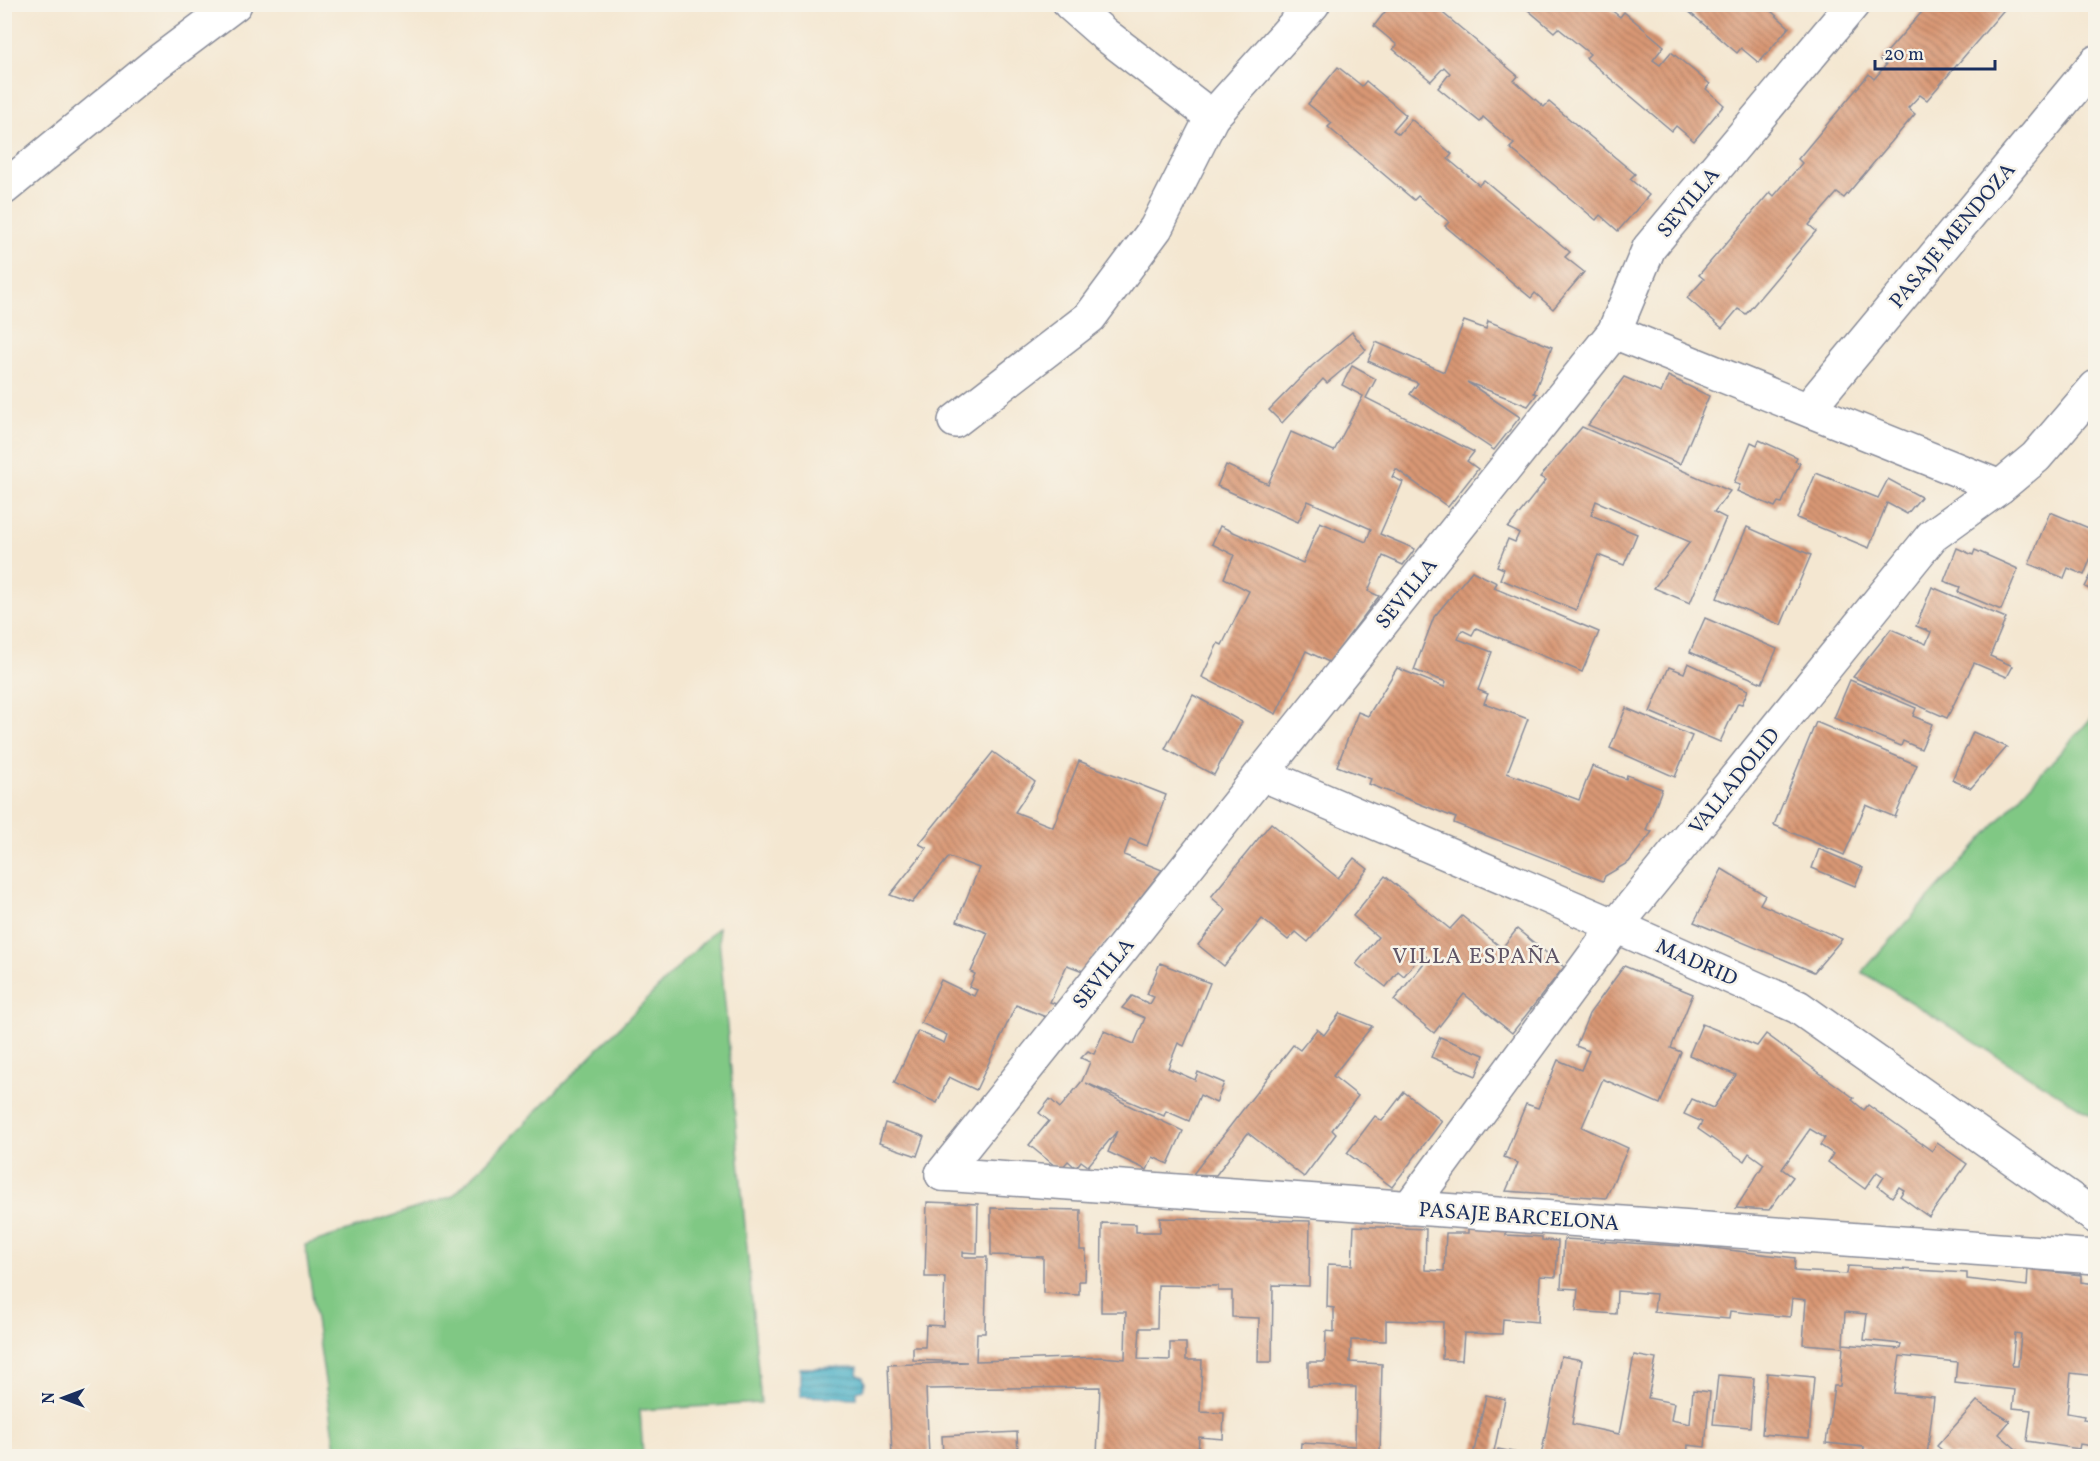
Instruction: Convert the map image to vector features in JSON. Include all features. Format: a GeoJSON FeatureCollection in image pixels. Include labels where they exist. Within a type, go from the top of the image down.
{"type":"FeatureCollection","features":[{"type":"Feature","properties":{"kind":"street"},"geometry":{"type":"LineString","coordinates":[[4,188],[158,62],[235,4]]}},
{"type":"Feature","properties":{"kind":"street"},"geometry":{"type":"LineString","coordinates":[[1070,4],[1103,33],[1212,117]]}},
{"type":"Feature","properties":{"kind":"street"},"geometry":{"type":"LineString","coordinates":[[955,421],[1090,317],[1156,228],[1212,117],[1314,4]]}},
{"type":"Feature","properties":{"kind":"street","name":"SEVILLA"},"geometry":{"type":"LineString","coordinates":[[942,1174],[1614,332],[1649,248],[1839,9]]}},
{"type":"Feature","properties":{"kind":"street","name":"PASAJE MENDOZA"},"geometry":{"type":"LineString","coordinates":[[1808,409],[2096,62]]}},
{"type":"Feature","properties":{"kind":"street"},"geometry":{"type":"LineString","coordinates":[[1614,332],[2000,488]]}},
{"type":"Feature","properties":{"kind":"street","name":"VALLADOLID"},"geometry":{"type":"LineString","coordinates":[[1409,1208],[1616,926],[1932,536],[2000,488],[2036,457],[2096,387]]}},
{"type":"Feature","properties":{"kind":"street","name":"MADRID"},"geometry":{"type":"LineString","coordinates":[[1262,774],[1798,1007],[2096,1217]]}},
{"type":"Feature","properties":{"kind":"street","name":"PASAJE BARCELONA"},"geometry":{"type":"LineString","coordinates":[[942,1174],[2096,1257]]}},
{"type":"Feature","properties":{"kind":"green space"},"geometry":{"type":"Polygon","coordinates":[[[2095,714],[2095,1117],[1862,972],[2095,714]]]}},
{"type":"Feature","properties":{"kind":"green space"},"geometry":{"type":"Polygon","coordinates":[[[718,927],[761,1403],[640,1410],[643,1456],[336,1456],[305,1245],[453,1196],[718,927]]]}},
{"type":"Feature","properties":{"kind":"water"},"geometry":{"type":"Polygon","coordinates":[[[858,1367],[857,1374],[863,1377],[865,1383],[863,1389],[857,1391],[857,1398],[800,1396],[800,1368],[858,1367]]]}},
{"type":"Feature","properties":{"kind":"building"},"geometry":{"type":"Polygon","coordinates":[[[1391,4],[1422,4],[1427,9],[1432,4],[1518,76],[1514,81],[1544,107],[1549,102],[1635,174],[1630,179],[1649,195],[1618,231],[1600,215],[1596,220],[1510,148],[1514,144],[1483,117],[1480,122],[1438,88],[1450,73],[1444,67],[1431,81],[1393,49],[1397,45],[1374,26],[1391,4]]]}},
{"type":"Feature","properties":{"kind":"building"},"geometry":{"type":"Polygon","coordinates":[[[1521,4],[1604,4],[1620,17],[1624,12],[1664,46],[1653,60],[1660,65],[1671,52],[1710,84],[1706,89],[1724,105],[1694,141],[1676,126],[1672,131],[1586,58],[1590,54],[1558,28],[1554,32],[1521,4]]]}},
{"type":"Feature","properties":{"kind":"building"},"geometry":{"type":"Polygon","coordinates":[[[1680,4],[1773,4],[1775,6],[1771,11],[1789,27],[1759,63],[1741,48],[1737,53],[1680,4]]]}},
{"type":"Feature","properties":{"kind":"building"},"geometry":{"type":"Polygon","coordinates":[[[1928,5],[2008,5],[1927,100],[1920,95],[1908,108],[1915,114],[1844,198],[1837,193],[1809,225],[1816,231],[1746,314],[1738,309],[1722,328],[1687,298],[1704,279],[1699,275],[1770,192],[1774,196],[1802,163],[1798,159],[1869,74],[1874,79],[1886,65],[1880,60],[1928,5]]]}},
{"type":"Feature","properties":{"kind":"building"},"geometry":{"type":"Polygon","coordinates":[[[1338,67],[1362,86],[1366,81],[1406,115],[1393,130],[1399,134],[1411,119],[1452,154],[1448,159],[1479,185],[1484,180],[1570,252],[1565,257],[1584,272],[1553,309],[1535,293],[1531,298],[1445,226],[1449,222],[1418,196],[1414,200],[1328,127],[1332,123],[1308,104],[1338,67]]]}},
{"type":"Feature","properties":{"kind":"building"},"geometry":{"type":"Polygon","coordinates":[[[1464,321],[1486,329],[1488,321],[1552,347],[1534,393],[1537,394],[1528,406],[1467,382],[1520,417],[1494,450],[1410,394],[1418,383],[1368,361],[1376,342],[1444,372],[1464,321]]]}},
{"type":"Feature","properties":{"kind":"building"},"geometry":{"type":"Polygon","coordinates":[[[1352,332],[1366,350],[1327,383],[1323,379],[1282,423],[1269,410],[1312,366],[1352,332]]]}},
{"type":"Feature","properties":{"kind":"building"},"geometry":{"type":"Polygon","coordinates":[[[1352,366],[1376,379],[1366,398],[1474,452],[1467,461],[1478,469],[1448,507],[1396,469],[1392,477],[1403,482],[1380,534],[1415,549],[1403,565],[1383,556],[1368,591],[1379,596],[1329,662],[1306,651],[1276,714],[1202,677],[1218,643],[1222,645],[1249,591],[1224,578],[1234,555],[1212,544],[1220,526],[1303,563],[1320,522],[1366,542],[1371,529],[1308,501],[1298,522],[1217,486],[1226,465],[1268,484],[1291,432],[1334,451],[1363,396],[1342,385],[1352,366]]]}},
{"type":"Feature","properties":{"kind":"building"},"geometry":{"type":"Polygon","coordinates":[[[1668,376],[1709,396],[1680,464],[1588,425],[1624,377],[1661,393],[1668,376]]]}},
{"type":"Feature","properties":{"kind":"building"},"geometry":{"type":"Polygon","coordinates":[[[1582,427],[1730,491],[1714,512],[1726,518],[1690,603],[1654,588],[1690,542],[1596,501],[1591,515],[1637,534],[1624,565],[1598,555],[1576,610],[1500,579],[1504,569],[1497,566],[1508,539],[1515,542],[1519,533],[1508,528],[1546,480],[1540,477],[1582,427]]]}},
{"type":"Feature","properties":{"kind":"building"},"geometry":{"type":"Polygon","coordinates":[[[1759,440],[1797,457],[1795,461],[1800,463],[1782,503],[1778,502],[1775,507],[1737,491],[1740,485],[1734,483],[1751,442],[1757,445],[1759,440]]]}},
{"type":"Feature","properties":{"kind":"building"},"geometry":{"type":"Polygon","coordinates":[[[1816,473],[1878,498],[1888,479],[1921,497],[1907,514],[1887,503],[1869,548],[1797,518],[1816,473]]]}},
{"type":"Feature","properties":{"kind":"building"},"geometry":{"type":"Polygon","coordinates":[[[2050,512],[2096,531],[2096,545],[2084,575],[2068,568],[2064,578],[2029,564],[2050,512]]]}},
{"type":"Feature","properties":{"kind":"building"},"geometry":{"type":"Polygon","coordinates":[[[1747,527],[1811,555],[1781,625],[1717,598],[1747,527]]]}},
{"type":"Feature","properties":{"kind":"building"},"geometry":{"type":"Polygon","coordinates":[[[1957,548],[1973,555],[1975,550],[2018,569],[2001,610],[1958,592],[1960,587],[1944,581],[1957,548]]]}},
{"type":"Feature","properties":{"kind":"building"},"geometry":{"type":"Polygon","coordinates":[[[2096,565],[2096,592],[2085,587],[2096,565]]]}},
{"type":"Feature","properties":{"kind":"building"},"geometry":{"type":"Polygon","coordinates":[[[1472,571],[1497,583],[1494,588],[1599,632],[1582,672],[1476,628],[1472,635],[1462,630],[1458,639],[1492,652],[1478,690],[1488,694],[1484,703],[1528,719],[1507,773],[1579,800],[1592,766],[1626,779],[1627,775],[1662,789],[1646,830],[1652,832],[1629,862],[1605,876],[1603,881],[1454,823],[1456,818],[1369,784],[1371,779],[1337,766],[1358,712],[1368,716],[1397,668],[1444,687],[1446,682],[1414,670],[1434,617],[1472,571]]]}},
{"type":"Feature","properties":{"kind":"building"},"geometry":{"type":"Polygon","coordinates":[[[1932,587],[2006,618],[1990,656],[2013,666],[2007,677],[1974,663],[1947,718],[1853,677],[1891,629],[1926,644],[1931,632],[1916,626],[1932,587]]]}},
{"type":"Feature","properties":{"kind":"building"},"geometry":{"type":"Polygon","coordinates":[[[1705,618],[1777,649],[1762,683],[1690,652],[1705,618]]]}},
{"type":"Feature","properties":{"kind":"building"},"geometry":{"type":"Polygon","coordinates":[[[1688,663],[1748,690],[1742,704],[1738,703],[1720,742],[1650,712],[1669,667],[1684,673],[1688,663]]]}},
{"type":"Feature","properties":{"kind":"building"},"geometry":{"type":"Polygon","coordinates":[[[1850,680],[1916,708],[1913,716],[1932,724],[1921,749],[1903,741],[1901,746],[1834,718],[1850,680]]]}},
{"type":"Feature","properties":{"kind":"building"},"geometry":{"type":"Polygon","coordinates":[[[1193,695],[1242,722],[1214,775],[1165,749],[1193,695]]]}},
{"type":"Feature","properties":{"kind":"building"},"geometry":{"type":"Polygon","coordinates":[[[1626,708],[1692,736],[1675,777],[1610,748],[1626,708]]]}},
{"type":"Feature","properties":{"kind":"building"},"geometry":{"type":"Polygon","coordinates":[[[1816,722],[1917,765],[1895,817],[1866,805],[1844,855],[1774,825],[1816,722]]]}},
{"type":"Feature","properties":{"kind":"building"},"geometry":{"type":"Polygon","coordinates":[[[1973,732],[2007,747],[1971,788],[1952,780],[1973,732]]]}},
{"type":"Feature","properties":{"kind":"building"},"geometry":{"type":"Polygon","coordinates":[[[993,752],[1035,782],[1015,812],[1053,827],[1079,761],[1166,795],[1147,846],[1130,839],[1124,855],[1162,870],[1083,971],[1067,965],[1050,1002],[1056,1004],[1046,1017],[1016,1005],[976,1090],[949,1077],[937,1103],[894,1083],[918,1031],[944,1043],[947,1035],[921,1023],[941,980],[974,996],[977,990],[969,987],[975,974],[971,972],[988,933],[957,921],[979,868],[949,857],[912,903],[890,895],[927,848],[919,844],[993,752]]]}},
{"type":"Feature","properties":{"kind":"building"},"geometry":{"type":"Polygon","coordinates":[[[1271,823],[1338,878],[1354,858],[1368,869],[1308,942],[1296,932],[1288,940],[1262,919],[1224,966],[1198,945],[1226,910],[1211,897],[1271,823]]]}},
{"type":"Feature","properties":{"kind":"building"},"geometry":{"type":"Polygon","coordinates":[[[1819,849],[1863,868],[1855,886],[1812,868],[1819,849]]]}},
{"type":"Feature","properties":{"kind":"building"},"geometry":{"type":"Polygon","coordinates":[[[1722,869],[1765,895],[1760,904],[1842,939],[1814,972],[1694,922],[1722,869]]]}},
{"type":"Feature","properties":{"kind":"building"},"geometry":{"type":"Polygon","coordinates":[[[1385,876],[1450,929],[1462,916],[1502,948],[1517,929],[1564,967],[1512,1033],[1464,994],[1434,1033],[1394,1000],[1428,958],[1422,953],[1404,976],[1398,971],[1386,987],[1356,964],[1378,937],[1353,916],[1385,876]]]}},
{"type":"Feature","properties":{"kind":"building"},"geometry":{"type":"Polygon","coordinates":[[[1160,963],[1210,983],[1184,1046],[1178,1043],[1168,1068],[1195,1080],[1198,1072],[1224,1083],[1216,1103],[1200,1095],[1189,1121],[1166,1111],[1164,1116],[1086,1083],[1183,1131],[1168,1164],[1153,1157],[1147,1170],[1108,1152],[1117,1131],[1088,1166],[1081,1161],[1076,1168],[1068,1161],[1060,1170],[1029,1145],[1049,1121],[1039,1113],[1050,1099],[1060,1108],[1082,1081],[1090,1062],[1081,1058],[1088,1051],[1094,1054],[1104,1031],[1134,1044],[1145,1018],[1122,1008],[1132,996],[1150,1004],[1154,997],[1147,994],[1160,963]]]}},
{"type":"Feature","properties":{"kind":"building"},"geometry":{"type":"Polygon","coordinates":[[[1624,966],[1693,994],[1671,1048],[1681,1052],[1660,1104],[1603,1079],[1582,1127],[1628,1148],[1606,1198],[1506,1191],[1518,1163],[1504,1157],[1526,1104],[1538,1108],[1558,1060],[1581,1070],[1589,1051],[1576,1046],[1589,1014],[1624,966]]]}},
{"type":"Feature","properties":{"kind":"building"},"geometry":{"type":"Polygon","coordinates":[[[1340,1013],[1372,1026],[1333,1076],[1358,1096],[1332,1130],[1336,1134],[1304,1177],[1248,1133],[1216,1175],[1193,1174],[1293,1045],[1300,1050],[1317,1029],[1324,1035],[1340,1013]]]}},
{"type":"Feature","properties":{"kind":"building"},"geometry":{"type":"Polygon","coordinates":[[[1702,1024],[1757,1046],[1766,1034],[1854,1098],[1852,1100],[1864,1110],[1868,1105],[1932,1151],[1937,1143],[1967,1164],[1929,1217],[1900,1196],[1904,1190],[1899,1187],[1892,1197],[1878,1186],[1884,1177],[1877,1172],[1865,1189],[1828,1162],[1833,1154],[1820,1145],[1825,1138],[1810,1129],[1782,1169],[1793,1177],[1769,1210],[1736,1208],[1764,1164],[1749,1153],[1744,1161],[1698,1129],[1702,1122],[1684,1114],[1692,1099],[1713,1108],[1736,1075],[1689,1055],[1702,1024]]]}},
{"type":"Feature","properties":{"kind":"building"},"geometry":{"type":"Polygon","coordinates":[[[1440,1037],[1484,1055],[1476,1076],[1431,1057],[1440,1037]]]}},
{"type":"Feature","properties":{"kind":"building"},"geometry":{"type":"Polygon","coordinates":[[[1404,1092],[1442,1121],[1392,1187],[1347,1153],[1375,1116],[1382,1121],[1404,1092]]]}},
{"type":"Feature","properties":{"kind":"building"},"geometry":{"type":"Polygon","coordinates":[[[885,1123],[924,1136],[917,1156],[879,1143],[885,1123]]]}},
{"type":"Feature","properties":{"kind":"building"},"geometry":{"type":"Polygon","coordinates":[[[927,1202],[978,1204],[977,1253],[963,1252],[963,1257],[987,1257],[985,1333],[977,1333],[976,1361],[1101,1357],[1125,1359],[1126,1312],[1101,1312],[1102,1223],[1136,1224],[1136,1232],[1160,1232],[1160,1218],[1310,1221],[1309,1286],[1273,1285],[1272,1362],[1258,1362],[1259,1318],[1232,1317],[1232,1291],[1218,1291],[1218,1286],[1158,1285],[1157,1328],[1140,1328],[1138,1359],[1170,1360],[1170,1343],[1186,1343],[1186,1360],[1202,1360],[1200,1412],[1224,1413],[1223,1439],[1199,1437],[1198,1456],[1097,1456],[1100,1387],[926,1389],[929,1456],[892,1456],[888,1365],[967,1362],[913,1360],[913,1347],[925,1347],[926,1325],[943,1326],[945,1277],[925,1277],[927,1202]]]}},
{"type":"Feature","properties":{"kind":"building"},"geometry":{"type":"Polygon","coordinates":[[[991,1208],[1081,1210],[1080,1250],[1086,1250],[1085,1281],[1079,1281],[1079,1295],[1043,1293],[1043,1257],[991,1255],[991,1208]]]}},
{"type":"Feature","properties":{"kind":"building"},"geometry":{"type":"Polygon","coordinates":[[[1468,1225],[1506,1226],[1506,1235],[1542,1237],[1542,1240],[1558,1241],[1556,1277],[1540,1276],[1538,1322],[1503,1319],[1502,1334],[1464,1333],[1462,1360],[1442,1359],[1443,1322],[1386,1320],[1386,1341],[1351,1340],[1350,1362],[1382,1364],[1380,1456],[1300,1456],[1301,1443],[1355,1446],[1356,1387],[1308,1386],[1308,1362],[1325,1362],[1326,1331],[1334,1332],[1334,1308],[1327,1307],[1328,1264],[1352,1265],[1354,1226],[1426,1229],[1425,1270],[1444,1271],[1446,1233],[1468,1233],[1468,1225]]]}},
{"type":"Feature","properties":{"kind":"building"},"geometry":{"type":"Polygon","coordinates":[[[1564,1239],[1680,1246],[1680,1244],[1795,1258],[1794,1271],[1847,1274],[1848,1266],[1967,1273],[1967,1279],[2027,1286],[2028,1269],[2081,1275],[2081,1282],[2096,1284],[2096,1376],[2071,1373],[2067,1413],[2084,1416],[2083,1420],[2095,1422],[2092,1446],[2080,1444],[2079,1449],[2027,1441],[2031,1410],[2013,1408],[2015,1390],[1955,1383],[1957,1362],[1900,1356],[1894,1393],[1934,1397],[1927,1456],[1863,1456],[1864,1447],[1826,1443],[1834,1386],[1840,1386],[1843,1347],[1803,1344],[1806,1300],[1792,1298],[1790,1317],[1730,1311],[1729,1319],[1654,1312],[1656,1294],[1617,1291],[1616,1314],[1576,1311],[1578,1289],[1561,1288],[1564,1239]],[[1845,1312],[1843,1344],[1900,1349],[1901,1344],[1864,1340],[1867,1314],[1845,1312]],[[2015,1333],[2012,1366],[2018,1366],[2021,1334],[2015,1333]]]}},
{"type":"Feature","properties":{"kind":"building"},"geometry":{"type":"Polygon","coordinates":[[[1634,1355],[1656,1359],[1648,1398],[1674,1403],[1671,1420],[1690,1424],[1693,1390],[1710,1392],[1705,1447],[1688,1445],[1687,1456],[1541,1456],[1561,1356],[1582,1360],[1572,1424],[1619,1434],[1634,1355]]]}},
{"type":"Feature","properties":{"kind":"building"},"geometry":{"type":"Polygon","coordinates":[[[1767,1373],[1814,1377],[1809,1438],[1762,1434],[1767,1373]]]}},
{"type":"Feature","properties":{"kind":"building"},"geometry":{"type":"Polygon","coordinates":[[[1718,1375],[1754,1378],[1750,1427],[1713,1424],[1718,1375]]]}},
{"type":"Feature","properties":{"kind":"building"},"geometry":{"type":"Polygon","coordinates":[[[1486,1395],[1505,1399],[1493,1456],[1473,1456],[1486,1395]]]}},
{"type":"Feature","properties":{"kind":"building"},"geometry":{"type":"Polygon","coordinates":[[[1977,1401],[2010,1421],[1999,1434],[2024,1456],[1947,1456],[1937,1446],[1977,1401]]]}},
{"type":"Feature","properties":{"kind":"building"},"geometry":{"type":"Polygon","coordinates":[[[1017,1432],[1018,1456],[943,1456],[942,1436],[1017,1432]]]}},
{"type":"Feature","properties":{"kind":"building"},"geometry":{"type":"Polygon","coordinates":[[[1498,1449],[1528,1455],[1528,1456],[1496,1456],[1498,1449]]]}},
{"type":"Feature","properties":{"kind":"district","name":"VILLA ESPAÑA"},"geometry":{"type":"Point","coordinates":[1477,955]}}]}
